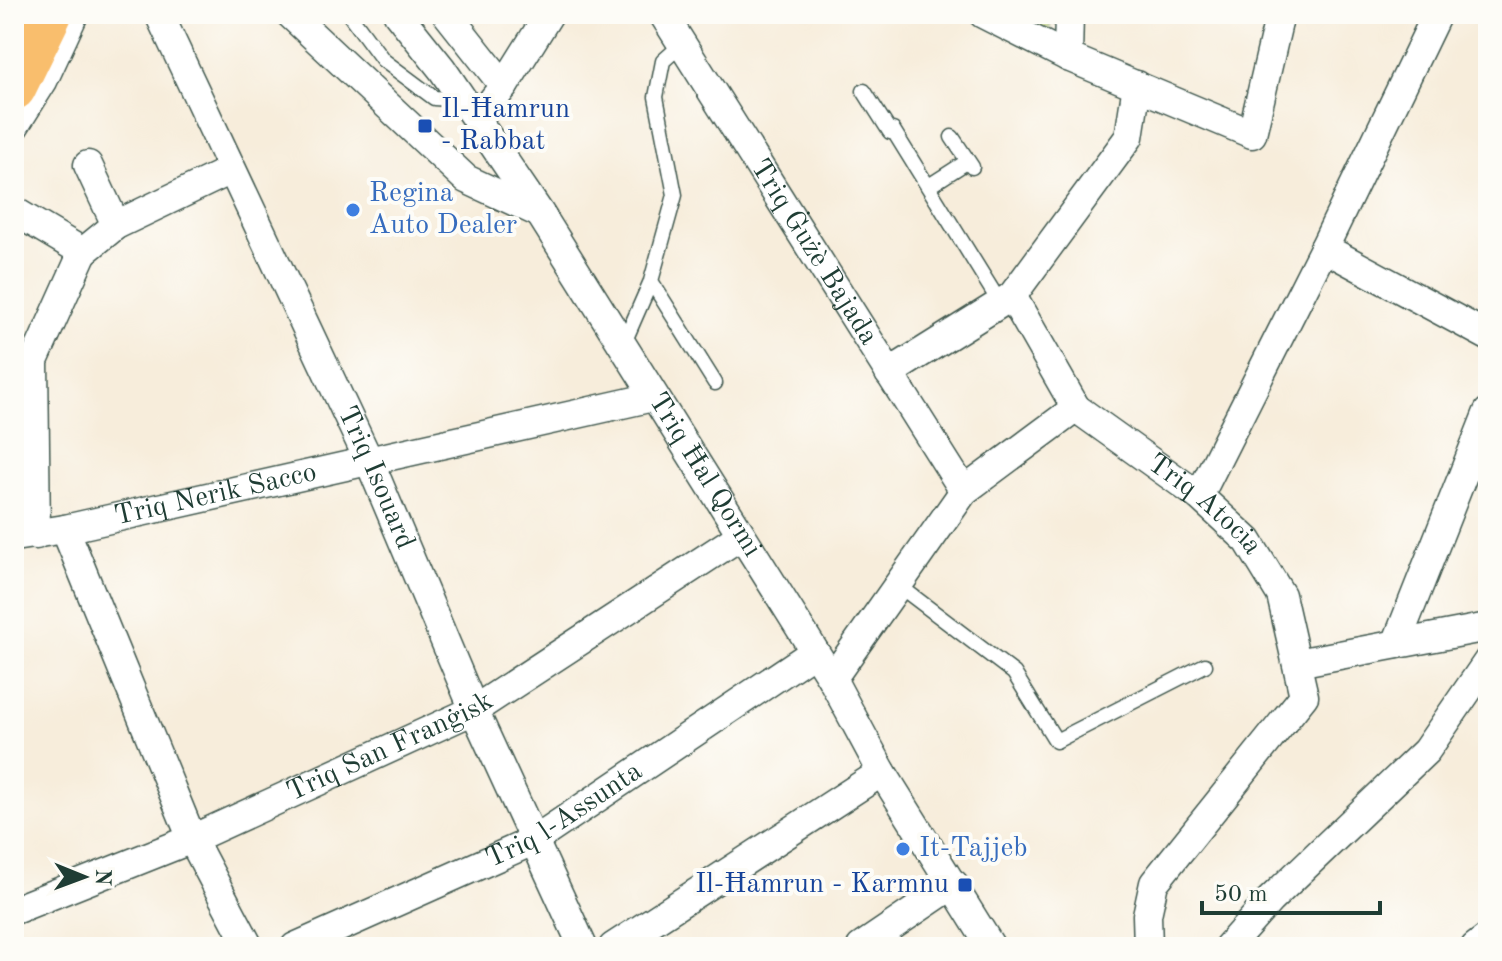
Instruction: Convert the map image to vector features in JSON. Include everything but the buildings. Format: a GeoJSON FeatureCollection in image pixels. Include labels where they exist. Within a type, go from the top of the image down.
{"type":"FeatureCollection","features":[{"type":"Feature","properties":{"kind":"highway"},"geometry":{"type":"LineString","coordinates":[[14,88],[50,14]]}},
{"type":"Feature","properties":{"kind":"street"},"geometry":{"type":"LineString","coordinates":[[14,127],[43,81],[74,14]]}},
{"type":"Feature","properties":{"kind":"street","name":"Triq Isouard"},"geometry":{"type":"LineString","coordinates":[[159,14],[370,463],[474,710],[583,947]]}},
{"type":"Feature","properties":{"kind":"street"},"geometry":{"type":"LineString","coordinates":[[291,14],[466,179],[539,212]]}},
{"type":"Feature","properties":{"kind":"street","name":"Triq Ħal Qormi"},"geometry":{"type":"LineString","coordinates":[[398,14],[471,110],[539,212],[832,679],[882,772],[991,947]]}},
{"type":"Feature","properties":{"kind":"street"},"geometry":{"type":"LineString","coordinates":[[447,14],[504,86]]}},
{"type":"Feature","properties":{"kind":"street"},"geometry":{"type":"LineString","coordinates":[[471,110],[504,86],[549,14]]}},
{"type":"Feature","properties":{"kind":"street","name":"Triq Ġużè Bajada"},"geometry":{"type":"LineString","coordinates":[[663,14],[964,491]]}},
{"type":"Feature","properties":{"kind":"street"},"geometry":{"type":"LineString","coordinates":[[983,14],[1068,57],[1252,134],[1280,14]]}},
{"type":"Feature","properties":{"kind":"street"},"geometry":{"type":"LineString","coordinates":[[1068,57],[1069,14]]}},
{"type":"Feature","properties":{"kind":"street"},"geometry":{"type":"LineString","coordinates":[[1199,496],[1437,14]]}},
{"type":"Feature","properties":{"kind":"street"},"geometry":{"type":"LineString","coordinates":[[889,373],[1006,299],[1129,137],[1137,85]]}},
{"type":"Feature","properties":{"kind":"street"},"geometry":{"type":"LineString","coordinates":[[88,165],[116,225]]}},
{"type":"Feature","properties":{"kind":"street"},"geometry":{"type":"LineString","coordinates":[[25,536],[34,361],[83,252],[116,225],[231,170]]}},
{"type":"Feature","properties":{"kind":"street"},"geometry":{"type":"LineString","coordinates":[[14,211],[83,252]]}},
{"type":"Feature","properties":{"kind":"street"},"geometry":{"type":"LineString","coordinates":[[1324,248],[1488,336]]}},
{"type":"Feature","properties":{"kind":"street"},"geometry":{"type":"LineString","coordinates":[[832,679],[964,491],[1076,408],[1006,299]]}},
{"type":"Feature","properties":{"kind":"street","name":"Triq Nerik Sacco"},"geometry":{"type":"LineString","coordinates":[[25,536],[370,463],[653,397]]}},
{"type":"Feature","properties":{"kind":"street","name":"Triq Atocia"},"geometry":{"type":"LineString","coordinates":[[1076,408],[1199,496],[1248,541],[1281,595],[1304,696],[1154,883],[1147,915],[1151,944]]}},
{"type":"Feature","properties":{"kind":"street"},"geometry":{"type":"LineString","coordinates":[[1396,644],[1488,412]]}},
{"type":"Feature","properties":{"kind":"street"},"geometry":{"type":"LineString","coordinates":[[65,529],[192,839],[249,947]]}},
{"type":"Feature","properties":{"kind":"street","name":"Triq San Franġisk"},"geometry":{"type":"LineString","coordinates":[[14,910],[192,839],[474,710],[740,536]]}},
{"type":"Feature","properties":{"kind":"street"},"geometry":{"type":"LineString","coordinates":[[1297,663],[1488,627]]}},
{"type":"Feature","properties":{"kind":"street","name":"Triq l-Assunta"},"geometry":{"type":"LineString","coordinates":[[295,947],[533,841],[814,652]]}},
{"type":"Feature","properties":{"kind":"street"},"geometry":{"type":"LineString","coordinates":[[1228,947],[1270,900],[1426,751],[1488,661]]}},
{"type":"Feature","properties":{"kind":"street"},"geometry":{"type":"LineString","coordinates":[[613,947],[882,772]]}},
{"type":"Feature","properties":{"kind":"street"},"geometry":{"type":"LineString","coordinates":[[861,947],[954,884]]}},
{"type":"Feature","properties":{"kind":"street"},"geometry":{"type":"LineString","coordinates":[[1475,947],[1488,937]]}},
{"type":"Feature","properties":{"kind":"lane"},"geometry":{"type":"LineString","coordinates":[[349,14],[383,60],[434,98],[471,110]]}},
{"type":"Feature","properties":{"kind":"lane"},"geometry":{"type":"LineString","coordinates":[[623,345],[651,281],[675,195],[656,97],[663,61],[681,45]]}},
{"type":"Feature","properties":{"kind":"lane"},"geometry":{"type":"LineString","coordinates":[[864,91],[1006,299]]}},
{"type":"Feature","properties":{"kind":"lane"},"geometry":{"type":"LineString","coordinates":[[929,186],[970,164],[952,137]]}},
{"type":"Feature","properties":{"kind":"lane"},"geometry":{"type":"LineString","coordinates":[[651,281],[715,383]]}},
{"type":"Feature","properties":{"kind":"lane"},"geometry":{"type":"LineString","coordinates":[[898,585],[1014,673],[1056,741],[1205,665]]}},
{"type":"Feature","properties":{"kind":"green space"},"geometry":{"type":"Polygon","coordinates":[[[1011,14],[1050,14],[1050,33],[1011,14]]]}},
{"type":"Feature","properties":{"kind":"place","name":"Il-Ħamrun - Rabbat"},"geometry":{"type":"Point","coordinates":[425,126]}},
{"type":"Feature","properties":{"kind":"place","name":"Regina Auto Dealer"},"geometry":{"type":"Point","coordinates":[353,210]}},
{"type":"Feature","properties":{"kind":"place","name":"It-Tajjeb"},"geometry":{"type":"Point","coordinates":[903,849]}},
{"type":"Feature","properties":{"kind":"place","name":"Il-Ħamrun - Karmnu"},"geometry":{"type":"Point","coordinates":[965,885]}}]}
